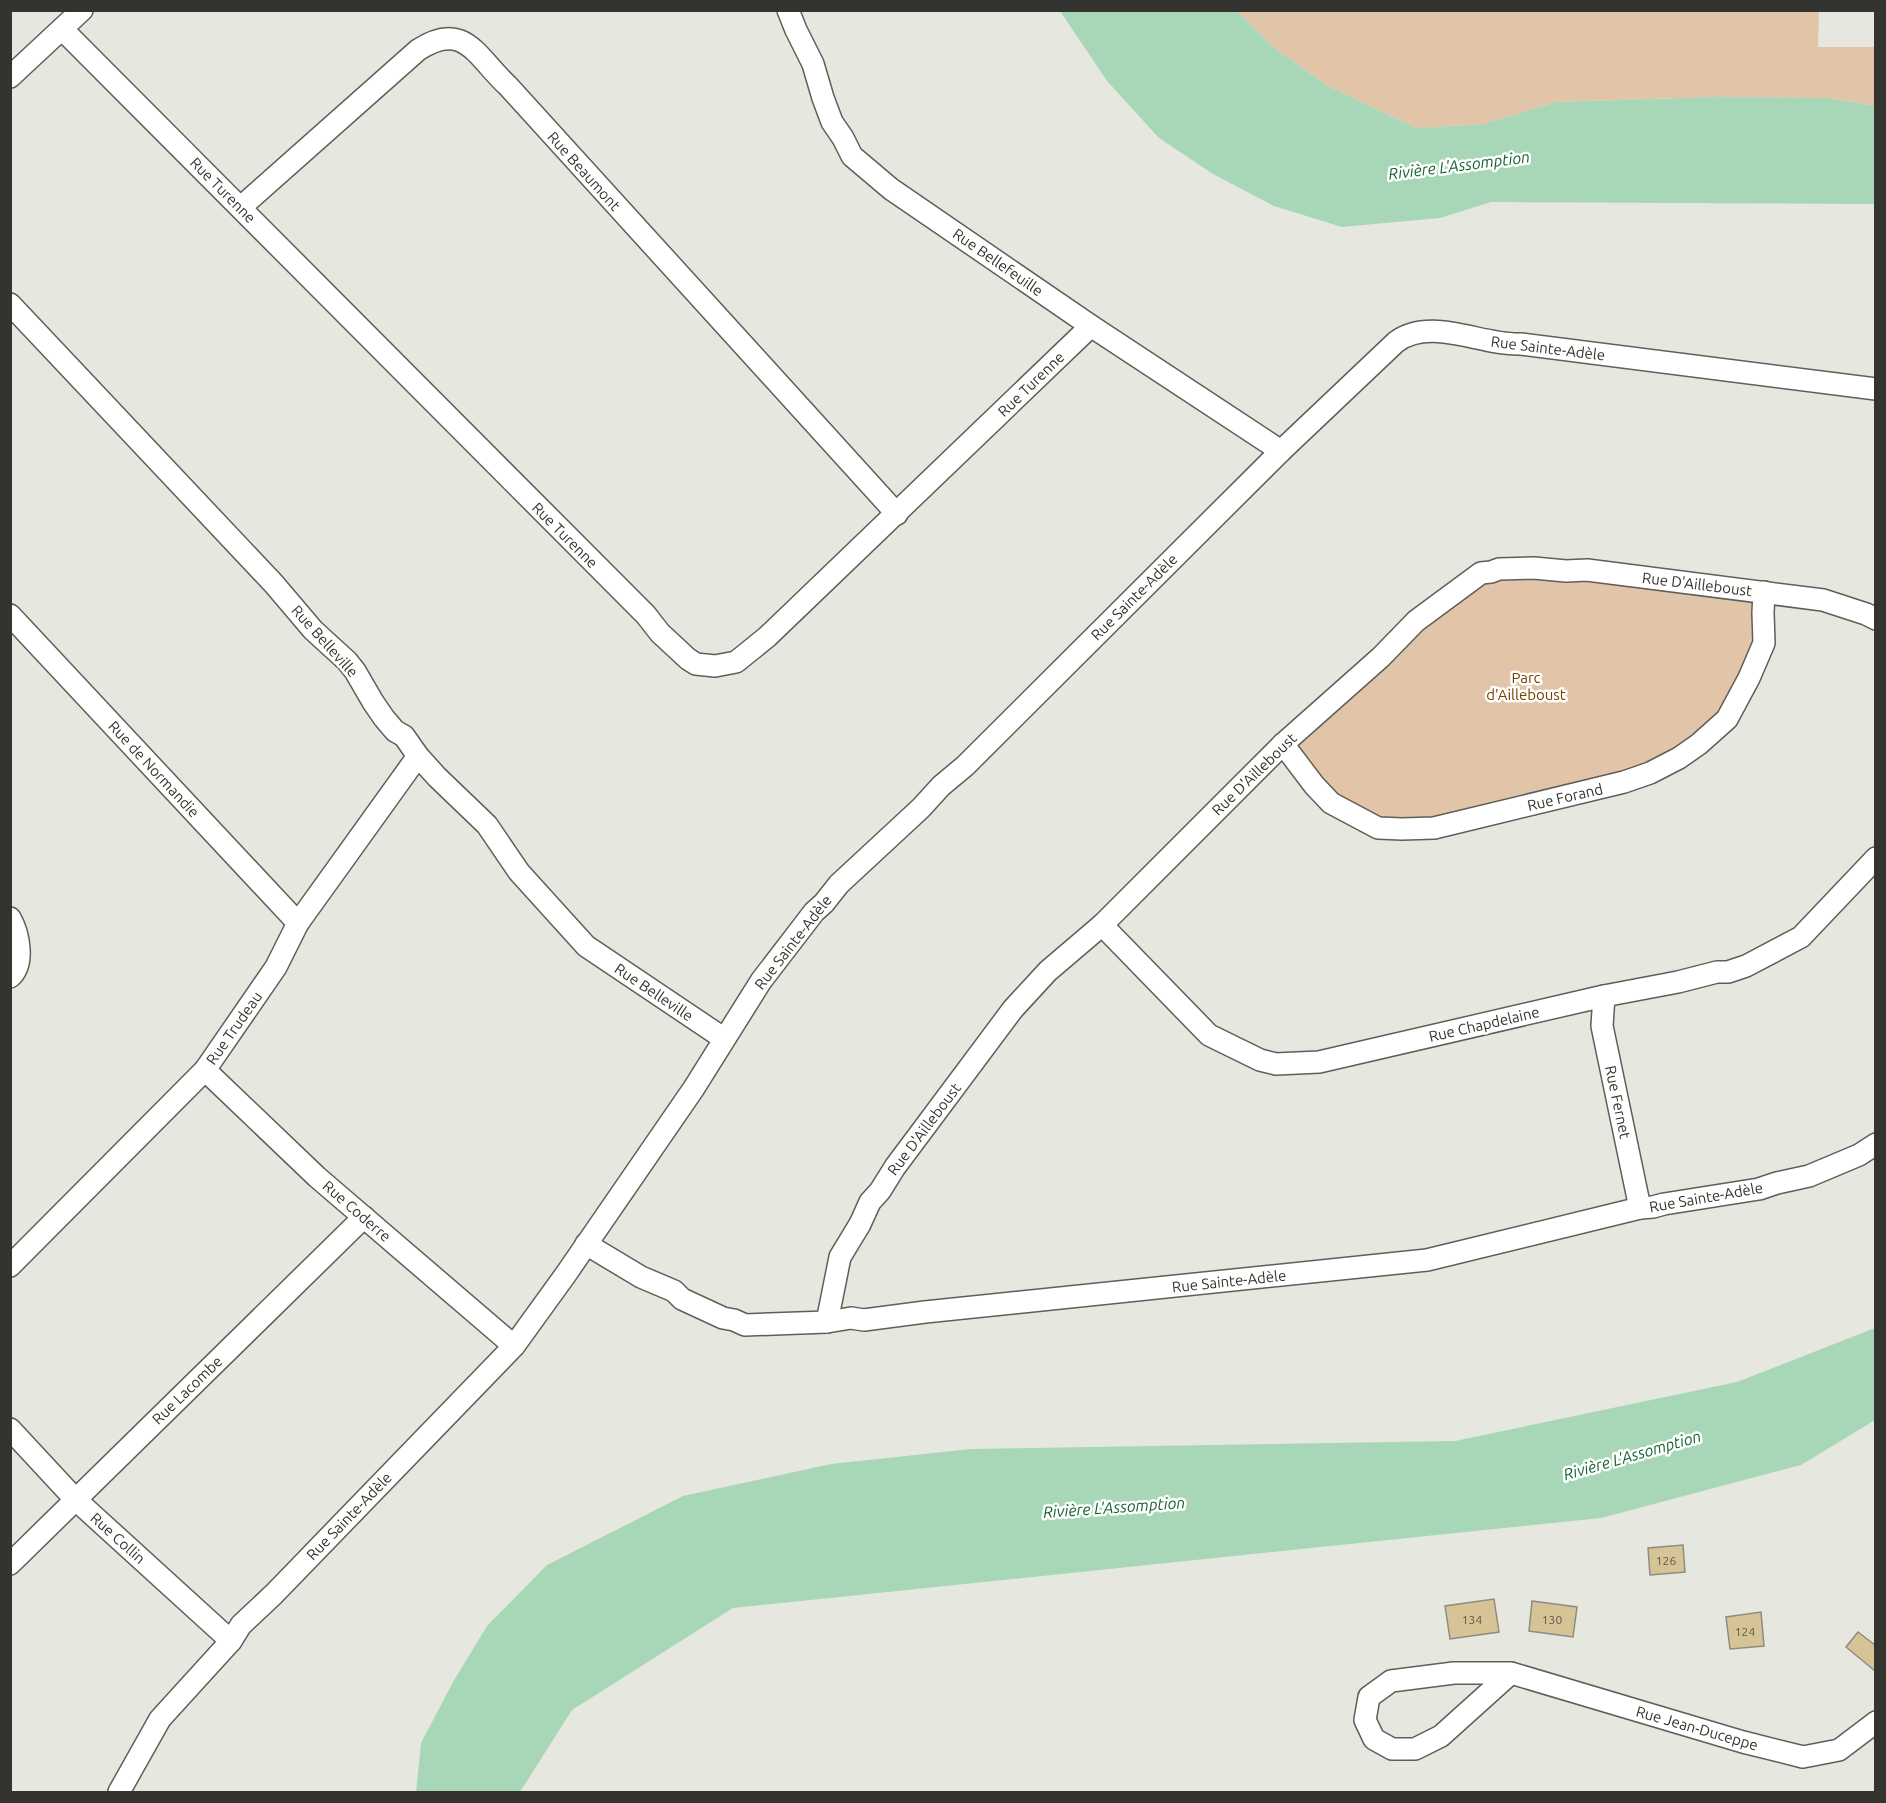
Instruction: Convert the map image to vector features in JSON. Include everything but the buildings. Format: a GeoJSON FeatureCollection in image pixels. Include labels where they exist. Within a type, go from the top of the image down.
{"type":"FeatureCollection","features":[{"type":"Feature","properties":{"kind":"street"},"geometry":{"type":"LineString","coordinates":[[10,77],[82,10]]}},
{"type":"Feature","properties":{"kind":"street","name":"Rue Bellefeuille"},"geometry":{"type":"LineString","coordinates":[[788,10],[813,64],[832,122],[852,156],[891,189],[1091,326],[1281,451]]}},
{"type":"Feature","properties":{"kind":"street","name":"Rue Turenne"},"geometry":{"type":"LineString","coordinates":[[63,29],[646,615],[660,633],[696,664],[715,666],[736,662],[767,637],[1091,326]]}},
{"type":"Feature","properties":{"kind":"street","name":"Rue Beaumont"},"geometry":{"type":"LineString","coordinates":[[241,207],[418,50],[431,41],[441,38],[452,38],[465,42],[485,60],[491,71],[508,86],[897,514]]}},
{"type":"Feature","properties":{"kind":"street","name":"Rue Belleville"},"geometry":{"type":"LineString","coordinates":[[10,304],[291,602],[314,630],[347,661],[384,718],[404,736],[418,756],[487,825],[519,872],[586,946],[723,1038]]}},
{"type":"Feature","properties":{"kind":"street","name":"Rue Sainte-Adèle"},"geometry":{"type":"LineString","coordinates":[[119,1792],[160,1719],[231,1641],[241,1625],[274,1594],[514,1346],[694,1088],[723,1038],[761,981],[814,912],[839,884],[964,766],[1386,350],[1404,336],[1414,333],[1441,332],[1508,345],[1521,344],[1875,389]]}},
{"type":"Feature","properties":{"kind":"street","name":"Rue D'Ailleboust"},"geometry":{"type":"LineString","coordinates":[[827,1322],[840,1257],[870,1202],[1013,1009],[1048,970],[1102,925],[1283,744],[1381,657],[1416,621],[1481,573],[1499,569],[1534,567],[1566,571],[1587,570],[1823,600],[1866,614],[1875,620]]}},
{"type":"Feature","properties":{"kind":"street","name":"Rue Forand"},"geometry":{"type":"LineString","coordinates":[[1283,744],[1331,803],[1378,828],[1434,828],[1623,782],[1650,773],[1678,758],[1699,744],[1727,719],[1749,678],[1764,643],[1764,592]]}},
{"type":"Feature","properties":{"kind":"street","name":"Rue de Normandie"},"geometry":{"type":"LineString","coordinates":[[10,615],[298,923]]}},
{"type":"Feature","properties":{"kind":"street","name":"Rue Trudeau"},"geometry":{"type":"LineString","coordinates":[[10,1266],[205,1070],[276,967],[298,923],[418,756]]}},
{"type":"Feature","properties":{"kind":"street","name":"Rue Chapdelaine"},"geometry":{"type":"LineString","coordinates":[[1102,925],[1209,1035],[1260,1060],[1276,1064],[1319,1062],[1604,996],[1717,972],[1728,972],[1746,966],[1801,937],[1875,858]]}},
{"type":"Feature","properties":{"kind":"street"},"geometry":{"type":"LineString","coordinates":[[10,918],[15,926],[19,958],[17,971],[10,977]]}},
{"type":"Feature","properties":{"kind":"street","name":"Rue Fernet"},"geometry":{"type":"LineString","coordinates":[[1604,996],[1602,1026],[1640,1208]]}},
{"type":"Feature","properties":{"kind":"street","name":"Rue Coderre"},"geometry":{"type":"LineString","coordinates":[[205,1070],[317,1177],[514,1346]]}},
{"type":"Feature","properties":{"kind":"street","name":"Rue Sainte-Adèle"},"geometry":{"type":"LineString","coordinates":[[586,1244],[641,1276],[674,1291],[682,1299],[744,1325],[827,1322],[851,1318],[864,1320],[1426,1260],[1640,1208],[1759,1189],[1809,1176],[1859,1155],[1875,1144]]}},
{"type":"Feature","properties":{"kind":"street","name":"Rue Lacombe"},"geometry":{"type":"LineString","coordinates":[[10,1564],[364,1217]]}},
{"type":"Feature","properties":{"kind":"street","name":"Rue Collin"},"geometry":{"type":"LineString","coordinates":[[10,1429],[75,1499],[231,1641]]}},
{"type":"Feature","properties":{"kind":"street","name":"Rue Jean-Duceppe"},"geometry":{"type":"LineString","coordinates":[[1511,1673],[1441,1736],[1415,1749],[1392,1749],[1374,1739],[1365,1720],[1370,1697],[1391,1680],[1454,1673],[1511,1673],[1743,1742],[1803,1757],[1839,1750],[1875,1722]]}},
{"type":"Feature","properties":{"kind":"green space"},"geometry":{"type":"Polygon","coordinates":[[[1237,11],[1819,11],[1818,47],[1875,47],[1875,106],[1828,98],[1714,97],[1556,102],[1484,124],[1416,128],[1328,86],[1274,48],[1237,11]]]}},
{"type":"Feature","properties":{"kind":"green space","name":"Parc d'Ailleboust"},"geometry":{"type":"Polygon","coordinates":[[[1481,573],[1764,592],[1749,678],[1679,758],[1402,829],[1331,803],[1283,744],[1481,573]]]}},
{"type":"Feature","properties":{"kind":"water","name":"Rivière L'Assomption"},"geometry":{"type":"Polygon","coordinates":[[[1060,11],[1237,11],[1274,48],[1328,86],[1416,128],[1484,124],[1556,102],[1714,97],[1828,98],[1875,106],[1875,204],[1491,202],[1440,218],[1342,227],[1274,206],[1213,174],[1159,138],[1107,81],[1060,11]]]}},
{"type":"Feature","properties":{"kind":"water","name":"Rivière L'Assomption"},"geometry":{"type":"Polygon","coordinates":[[[1875,1328],[1875,1420],[1801,1465],[1601,1518],[733,1608],[572,1710],[520,1792],[416,1792],[421,1743],[453,1682],[487,1626],[547,1565],[683,1496],[831,1464],[971,1449],[1455,1441],[1737,1382],[1875,1328]]]}}]}
